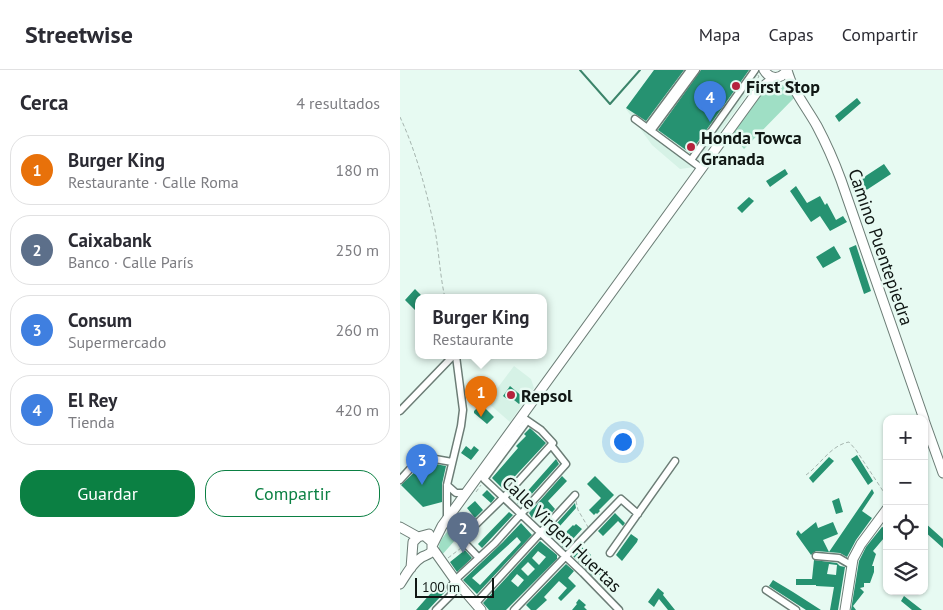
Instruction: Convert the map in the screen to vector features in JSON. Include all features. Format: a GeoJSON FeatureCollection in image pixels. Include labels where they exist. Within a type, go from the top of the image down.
{"type":"FeatureCollection","features":[{"type":"Feature","properties":{"kind":"street"},"geometry":{"type":"LineString","coordinates":[[649,130],[690,70]]}},
{"type":"Feature","properties":{"kind":"street"},"geometry":{"type":"LineString","coordinates":[[649,130],[696,70]]}},
{"type":"Feature","properties":{"kind":"street"},"geometry":{"type":"LineString","coordinates":[[691,160],[755,70]]}},
{"type":"Feature","properties":{"kind":"street"},"geometry":{"type":"LineString","coordinates":[[757,92],[764,70]]}},
{"type":"Feature","properties":{"kind":"street","name":"Camino Puentepiedra"},"geometry":{"type":"LineString","coordinates":[[764,70],[768,76],[785,82],[796,91]]}},
{"type":"Feature","properties":{"kind":"street"},"geometry":{"type":"LineString","coordinates":[[400,584],[411,568],[429,551],[446,524],[757,92],[766,84],[784,75],[787,70]]}},
{"type":"Feature","properties":{"kind":"street","name":"Camino Puentepiedra"},"geometry":{"type":"LineString","coordinates":[[787,70],[796,91],[817,125],[841,180],[922,415]]}},
{"type":"Feature","properties":{"kind":"street"},"geometry":{"type":"LineString","coordinates":[[635,119],[698,165]]}},
{"type":"Feature","properties":{"kind":"street"},"geometry":{"type":"LineString","coordinates":[[400,411],[451,359]]}},
{"type":"Feature","properties":{"kind":"street"},"geometry":{"type":"LineString","coordinates":[[446,524],[447,485],[462,426],[463,410],[454,359]]}},
{"type":"Feature","properties":{"kind":"street"},"geometry":{"type":"LineString","coordinates":[[452,593],[451,587],[455,580],[480,558],[566,464],[541,430],[524,418]]}},
{"type":"Feature","properties":{"kind":"street"},"geometry":{"type":"LineString","coordinates":[[485,479],[514,432]]}},
{"type":"Feature","properties":{"kind":"street","name":"Camino Puentepiedra"},"geometry":{"type":"LineString","coordinates":[[928,432],[943,473]]}},
{"type":"Feature","properties":{"kind":"street"},"geometry":{"type":"LineString","coordinates":[[480,558],[464,541],[552,444]]}},
{"type":"Feature","properties":{"kind":"street"},"geometry":{"type":"LineString","coordinates":[[400,480],[419,459],[424,457],[452,462]]}},
{"type":"Feature","properties":{"kind":"street"},"geometry":{"type":"LineString","coordinates":[[610,553],[675,461]]}},
{"type":"Feature","properties":{"kind":"street","name":"Calle Virgen Huertas"},"geometry":{"type":"LineString","coordinates":[[485,479],[619,610]]}},
{"type":"Feature","properties":{"kind":"street"},"geometry":{"type":"LineString","coordinates":[[447,485],[456,493],[470,493]]}},
{"type":"Feature","properties":{"kind":"street"},"geometry":{"type":"LineString","coordinates":[[400,532],[429,551],[441,562],[478,607],[575,495]]}},
{"type":"Feature","properties":{"kind":"street"},"geometry":{"type":"LineString","coordinates":[[514,610],[621,499],[638,514]]}},
{"type":"Feature","properties":{"kind":"street"},"geometry":{"type":"LineString","coordinates":[[844,610],[851,565],[861,544],[883,514]]}},
{"type":"Feature","properties":{"kind":"street"},"geometry":{"type":"LineString","coordinates":[[411,568],[417,543],[446,524]]}},
{"type":"Feature","properties":{"kind":"street"},"geometry":{"type":"LineString","coordinates":[[400,527],[417,543]]}},
{"type":"Feature","properties":{"kind":"street"},"geometry":{"type":"LineString","coordinates":[[417,543],[416,554],[429,551]]}},
{"type":"Feature","properties":{"kind":"street"},"geometry":{"type":"LineString","coordinates":[[816,556],[839,558],[851,565]]}},
{"type":"Feature","properties":{"kind":"street"},"geometry":{"type":"LineString","coordinates":[[452,593],[458,594],[463,590]]}},
{"type":"Feature","properties":{"kind":"street"},"geometry":{"type":"LineString","coordinates":[[766,590],[796,610]]}},
{"type":"Feature","properties":{"kind":"street"},"geometry":{"type":"LineString","coordinates":[[436,610],[452,593]]}},
{"type":"Feature","properties":{"kind":"path"},"geometry":{"type":"LineString","coordinates":[[400,117],[406,129],[429,206],[444,294]]}},
{"type":"Feature","properties":{"kind":"path"},"geometry":{"type":"LineString","coordinates":[[806,475],[832,451],[843,443],[849,442],[883,491]]}},
{"type":"Feature","properties":{"kind":"path"},"geometry":{"type":"LineString","coordinates":[[470,493],[485,479]]}},
{"type":"Feature","properties":{"kind":"path"},"geometry":{"type":"LineString","coordinates":[[575,495],[578,510],[590,531]]}},
{"type":"Feature","properties":{"kind":"path"},"geometry":{"type":"LineString","coordinates":[[441,562],[464,541],[446,524]]}},
{"type":"Feature","properties":{"kind":"shaded area"},"geometry":{"type":"Polygon","coordinates":[[[654,70],[758,70],[752,88],[694,167],[680,169],[652,145],[626,109],[654,70]]]}},
{"type":"Feature","properties":{"kind":"shaded area","name":"Repsol"},"geometry":{"type":"Polygon","coordinates":[[[514,366],[531,379],[534,388],[510,422],[487,402],[514,366]]]}},
{"type":"Feature","properties":{"kind":"green space"},"geometry":{"type":"Polygon","coordinates":[[[779,84],[786,86],[795,97],[744,149],[731,134],[764,89],[771,85],[779,84]]]}},
{"type":"Feature","properties":{"kind":"green space"},"geometry":{"type":"Polygon","coordinates":[[[448,531],[457,538],[441,556],[440,542],[448,531]]]}},
{"type":"Feature","properties":{"kind":"building"},"geometry":{"type":"Polygon","coordinates":[[[654,70],[684,70],[646,121],[626,108],[654,70]]]}},
{"type":"Feature","properties":{"kind":"building"},"geometry":{"type":"Polygon","coordinates":[[[701,70],[749,70],[690,153],[658,130],[701,70]]]}},
{"type":"Feature","properties":{"kind":"building"},"geometry":{"type":"Polygon","coordinates":[[[857,98],[861,103],[839,122],[835,116],[857,98]]]}},
{"type":"Feature","properties":{"kind":"building"},"geometry":{"type":"Polygon","coordinates":[[[884,164],[891,174],[865,191],[858,181],[884,164]]]}},
{"type":"Feature","properties":{"kind":"building"},"geometry":{"type":"Polygon","coordinates":[[[785,169],[788,174],[770,187],[766,181],[785,169]]]}},
{"type":"Feature","properties":{"kind":"building"},"geometry":{"type":"Polygon","coordinates":[[[796,186],[807,203],[820,196],[825,205],[827,203],[836,220],[843,216],[847,222],[830,231],[820,216],[811,222],[790,191],[796,186]]]}},
{"type":"Feature","properties":{"kind":"building"},"geometry":{"type":"Polygon","coordinates":[[[749,197],[754,201],[742,213],[737,208],[749,197]]]}},
{"type":"Feature","properties":{"kind":"building"},"geometry":{"type":"Polygon","coordinates":[[[856,245],[871,291],[864,294],[849,248],[856,245]]]}},
{"type":"Feature","properties":{"kind":"building"},"geometry":{"type":"Polygon","coordinates":[[[834,246],[841,258],[823,268],[816,257],[834,246]]]}},
{"type":"Feature","properties":{"kind":"building"},"geometry":{"type":"Polygon","coordinates":[[[415,289],[420,294],[415,294],[415,310],[405,300],[415,289]]]}},
{"type":"Feature","properties":{"kind":"building"},"geometry":{"type":"Polygon","coordinates":[[[510,386],[524,398],[519,404],[509,396],[507,399],[503,396],[510,386]]]}},
{"type":"Feature","properties":{"kind":"building"},"geometry":{"type":"Polygon","coordinates":[[[481,404],[494,417],[487,424],[474,413],[481,404]]]}},
{"type":"Feature","properties":{"kind":"building"},"geometry":{"type":"Polygon","coordinates":[[[530,428],[546,443],[503,489],[492,478],[518,448],[516,446],[526,436],[524,434],[530,428]]]}},
{"type":"Feature","properties":{"kind":"building"},"geometry":{"type":"Polygon","coordinates":[[[466,446],[471,450],[474,446],[479,450],[471,460],[461,453],[466,446]]]}},
{"type":"Feature","properties":{"kind":"building"},"geometry":{"type":"Polygon","coordinates":[[[857,455],[873,481],[868,485],[851,459],[857,455]]]}},
{"type":"Feature","properties":{"kind":"building"},"geometry":{"type":"Polygon","coordinates":[[[829,457],[834,461],[813,483],[809,478],[829,457]]]}},
{"type":"Feature","properties":{"kind":"building"},"geometry":{"type":"Polygon","coordinates":[[[556,459],[559,464],[521,506],[517,503],[556,459]]]}},
{"type":"Feature","properties":{"kind":"building"},"geometry":{"type":"Polygon","coordinates":[[[425,462],[446,466],[442,484],[442,502],[423,507],[401,485],[425,462]]]}},
{"type":"Feature","properties":{"kind":"building"},"geometry":{"type":"Polygon","coordinates":[[[562,476],[567,481],[548,501],[555,509],[550,515],[542,508],[532,518],[529,513],[562,476]]]}},
{"type":"Feature","properties":{"kind":"building"},"geometry":{"type":"Polygon","coordinates":[[[595,476],[614,495],[594,515],[589,510],[601,498],[587,484],[595,476]]]}},
{"type":"Feature","properties":{"kind":"building"},"geometry":{"type":"Polygon","coordinates":[[[872,489],[874,493],[862,511],[872,518],[856,540],[847,557],[840,553],[816,551],[811,555],[796,534],[798,530],[801,534],[816,522],[818,528],[833,522],[838,534],[823,540],[829,552],[872,489]]]}},
{"type":"Feature","properties":{"kind":"building"},"geometry":{"type":"Polygon","coordinates":[[[487,490],[495,498],[491,503],[482,495],[487,490]]]}},
{"type":"Feature","properties":{"kind":"building"},"geometry":{"type":"Polygon","coordinates":[[[839,498],[843,512],[836,514],[832,501],[839,498]]]}},
{"type":"Feature","properties":{"kind":"building"},"geometry":{"type":"Polygon","coordinates":[[[475,501],[483,510],[475,518],[467,508],[475,501]]]}},
{"type":"Feature","properties":{"kind":"building"},"geometry":{"type":"Polygon","coordinates":[[[575,503],[576,508],[551,536],[548,533],[575,503]]]}},
{"type":"Feature","properties":{"kind":"building"},"geometry":{"type":"Polygon","coordinates":[[[509,512],[513,515],[482,548],[478,544],[509,512]]]}},
{"type":"Feature","properties":{"kind":"building"},"geometry":{"type":"Polygon","coordinates":[[[615,513],[625,523],[623,526],[618,521],[603,536],[598,531],[615,513]]]}},
{"type":"Feature","properties":{"kind":"building"},"geometry":{"type":"Polygon","coordinates":[[[521,523],[532,535],[477,594],[463,580],[521,523]],[[517,537],[472,578],[480,585],[521,542],[517,537]]]}},
{"type":"Feature","properties":{"kind":"building"},"geometry":{"type":"Polygon","coordinates":[[[576,524],[582,529],[565,549],[559,543],[566,532],[576,524]]]}},
{"type":"Feature","properties":{"kind":"building"},"geometry":{"type":"Polygon","coordinates":[[[928,526],[943,539],[943,548],[928,535],[928,526]]]}},
{"type":"Feature","properties":{"kind":"building"},"geometry":{"type":"Polygon","coordinates":[[[883,527],[883,539],[873,551],[876,554],[872,566],[874,566],[874,572],[870,583],[864,583],[864,587],[860,588],[864,592],[853,606],[856,610],[851,610],[859,561],[866,547],[883,527]]]}},
{"type":"Feature","properties":{"kind":"building"},"geometry":{"type":"Polygon","coordinates":[[[631,534],[638,539],[637,542],[622,561],[616,555],[631,534]]]}},
{"type":"Feature","properties":{"kind":"building"},"geometry":{"type":"Polygon","coordinates":[[[540,541],[557,555],[557,559],[506,610],[489,610],[483,603],[540,541]],[[538,551],[532,558],[539,565],[546,557],[538,551]],[[528,562],[521,569],[528,576],[535,569],[528,562]],[[517,574],[511,581],[518,587],[524,580],[517,574]]]}},
{"type":"Feature","properties":{"kind":"building"},"geometry":{"type":"Polygon","coordinates":[[[582,547],[591,555],[586,560],[596,570],[599,566],[605,571],[600,576],[596,572],[593,576],[573,556],[582,547]]]}},
{"type":"Feature","properties":{"kind":"building"},"geometry":{"type":"Polygon","coordinates":[[[465,550],[472,558],[457,572],[450,562],[465,550]]]}},
{"type":"Feature","properties":{"kind":"building"},"geometry":{"type":"Polygon","coordinates":[[[814,560],[837,563],[845,567],[838,610],[830,610],[834,587],[796,585],[796,579],[812,579],[814,560]],[[829,564],[827,574],[836,575],[837,565],[829,564]]]}},
{"type":"Feature","properties":{"kind":"building"},"geometry":{"type":"Polygon","coordinates":[[[566,564],[574,571],[568,578],[576,586],[561,601],[558,598],[567,588],[559,581],[544,597],[547,600],[536,610],[531,610],[526,605],[566,564]]]}},
{"type":"Feature","properties":{"kind":"building"},"geometry":{"type":"Polygon","coordinates":[[[773,580],[821,610],[806,610],[769,586],[773,580]]]}},
{"type":"Feature","properties":{"kind":"building"},"geometry":{"type":"Polygon","coordinates":[[[439,584],[446,591],[428,610],[416,610],[439,584]]]}},
{"type":"Feature","properties":{"kind":"building"},"geometry":{"type":"Polygon","coordinates":[[[658,588],[664,593],[663,595],[675,610],[668,610],[659,599],[654,607],[648,602],[658,588]]]}},
{"type":"Feature","properties":{"kind":"building"},"geometry":{"type":"Polygon","coordinates":[[[904,596],[922,610],[912,610],[901,601],[904,596]]]}},
{"type":"Feature","properties":{"kind":"building"},"geometry":{"type":"Polygon","coordinates":[[[579,599],[586,605],[584,607],[587,610],[572,610],[579,599]]]}},
{"type":"Feature","properties":{"kind":"waterway"},"geometry":{"type":"LineString","coordinates":[[580,70],[610,104],[640,70]]}},
{"type":"Feature","properties":{"kind":"place","name":"First Stop"},"geometry":{"type":"Point","coordinates":[736,86]}},
{"type":"Feature","properties":{"kind":"place","name":"El Rey"},"geometry":{"type":"Point","coordinates":[710,122]}},
{"type":"Feature","properties":{"kind":"place","name":"Honda Towca Granada"},"geometry":{"type":"Point","coordinates":[691,147]}},
{"type":"Feature","properties":{"kind":"place","name":"Repsol"},"geometry":{"type":"Point","coordinates":[511,395]}},
{"type":"Feature","properties":{"kind":"place","name":"Burger King"},"geometry":{"type":"Point","coordinates":[481,417]}},
{"type":"Feature","properties":{"kind":"place","name":"Consum"},"geometry":{"type":"Point","coordinates":[422,485]}},
{"type":"Feature","properties":{"kind":"place","name":"Caixabank"},"geometry":{"type":"Point","coordinates":[463,553]}}]}
